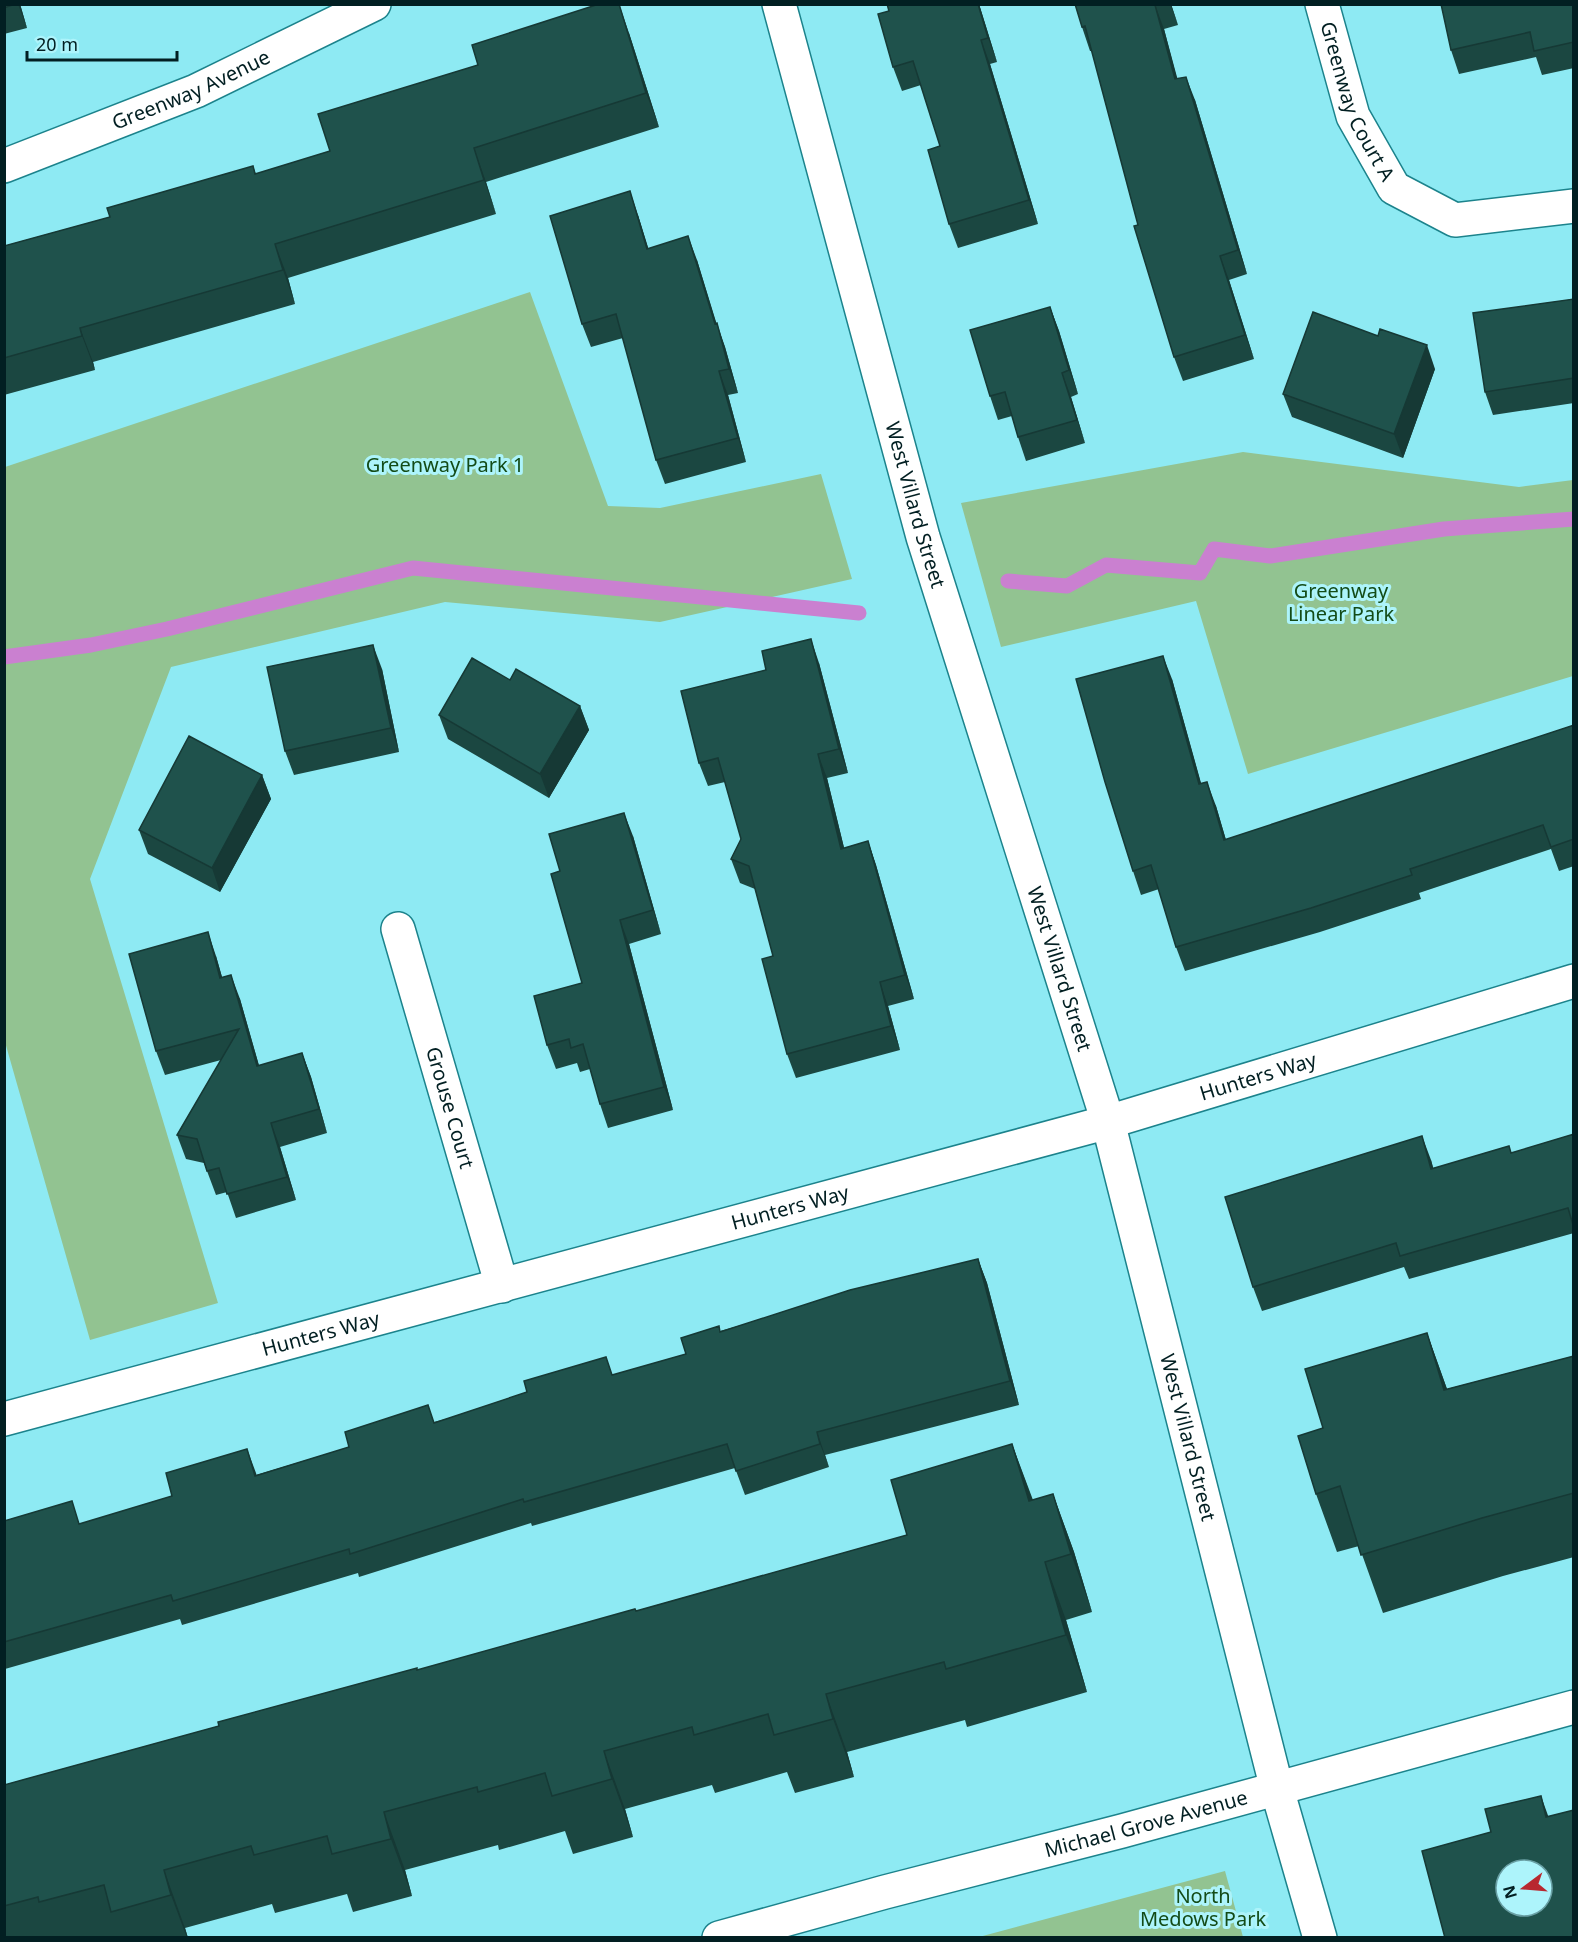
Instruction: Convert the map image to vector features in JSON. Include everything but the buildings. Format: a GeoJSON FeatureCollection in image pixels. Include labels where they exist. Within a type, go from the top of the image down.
{"type":"FeatureCollection","features":[{"type":"Feature","properties":{"kind":"street","name":"Greenway Avenue"},"geometry":{"type":"LineString","coordinates":[[4,166],[196,91],[374,4]]}},
{"type":"Feature","properties":{"kind":"street","name":"West Villard Street"},"geometry":{"type":"LineString","coordinates":[[779,4],[923,537],[1108,1122],[1277,1789],[1320,1938]]}},
{"type":"Feature","properties":{"kind":"street","name":"Greenway Court A"},"geometry":{"type":"LineString","coordinates":[[1322,4],[1353,116],[1394,188],[1455,220],[1574,206]]}},
{"type":"Feature","properties":{"kind":"street","name":"Grouse Court"},"geometry":{"type":"LineString","coordinates":[[398,929],[502,1286]]}},
{"type":"Feature","properties":{"kind":"street","name":"Hunters Way"},"geometry":{"type":"LineString","coordinates":[[4,1419],[1108,1122],[1574,981]]}},
{"type":"Feature","properties":{"kind":"street","name":"Michael Grove Avenue"},"geometry":{"type":"LineString","coordinates":[[719,1938],[1574,1707]]}},
{"type":"Feature","properties":{"kind":"green space","name":"Greenway Park 1"},"geometry":{"type":"Polygon","coordinates":[[[530,292],[608,506],[660,508],[821,474],[852,579],[660,622],[445,602],[171,667],[90,879],[218,1303],[90,1340],[5,1042],[5,467],[530,292]]]}},
{"type":"Feature","properties":{"kind":"green space","name":"Greenway Linear Park"},"geometry":{"type":"Polygon","coordinates":[[[1243,452],[1519,487],[1573,480],[1573,676],[1248,774],[1196,601],[1001,647],[961,503],[1243,452]]]}},
{"type":"Feature","properties":{"kind":"green space","name":"North Medows Park"},"geometry":{"type":"Polygon","coordinates":[[[1225,1871],[1243,1937],[979,1937],[1225,1871]]]}},
{"type":"Feature","properties":{"kind":"waterway"},"geometry":{"type":"LineString","coordinates":[[1008,581],[1067,586],[1106,565],[1200,573],[1214,549],[1270,556],[1444,529],[1574,519]]}},
{"type":"Feature","properties":{"kind":"waterway"},"geometry":{"type":"LineString","coordinates":[[4,657],[91,645],[167,629],[413,568],[859,613]]}}]}
